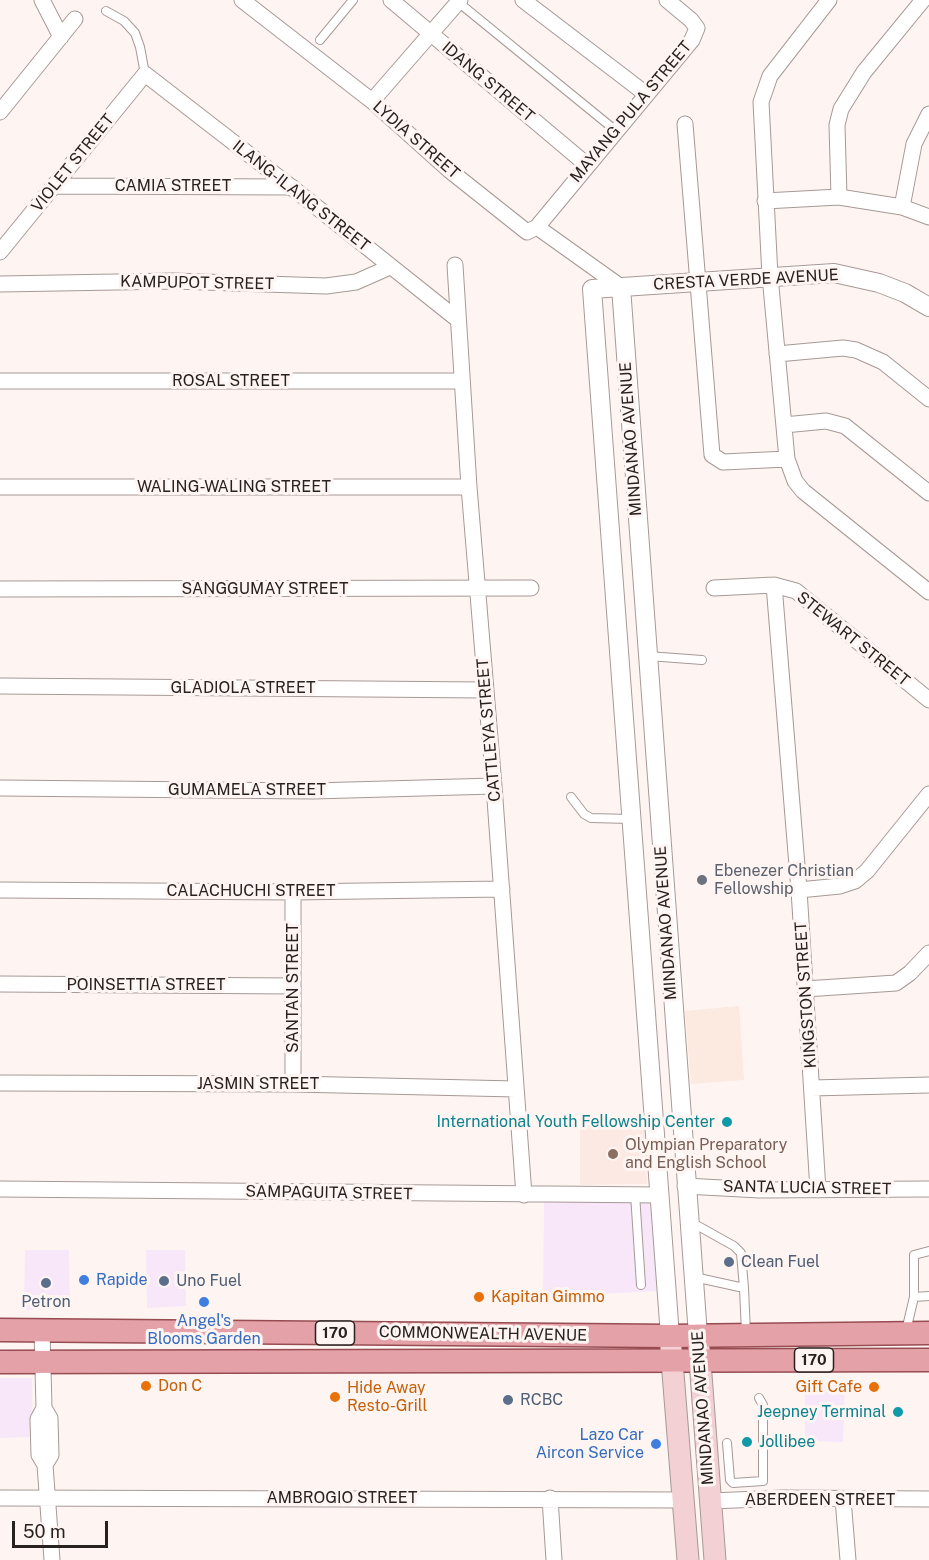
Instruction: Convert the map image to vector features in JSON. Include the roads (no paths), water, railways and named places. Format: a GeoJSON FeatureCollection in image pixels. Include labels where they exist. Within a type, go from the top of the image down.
{"type":"FeatureCollection","features":[{"type":"Feature","properties":{"kind":"main road","name":"COMMONWEALTH AVENUE"},"geometry":{"type":"LineString","coordinates":[[0,1330],[669,1336],[929,1333]]}},
{"type":"Feature","properties":{"kind":"main road","name":"MINDANAO AVENUE"},"geometry":{"type":"LineString","coordinates":[[698,1335],[715,1560]]}},
{"type":"Feature","properties":{"kind":"main road","name":"MINDANAO AVENUE"},"geometry":{"type":"LineString","coordinates":[[669,1336],[688,1560]]}},
{"type":"Feature","properties":{"kind":"main road","name":"COMMONWEALTH AVENUE"},"geometry":{"type":"LineString","coordinates":[[0,1362],[929,1360]]}},
{"type":"Feature","properties":{"kind":"main road"},"geometry":{"type":"LineString","coordinates":[[683,1500],[711,1501]]}},
{"type":"Feature","properties":{"kind":"street"},"geometry":{"type":"LineString","coordinates":[[42,0],[61,37]]}},
{"type":"Feature","properties":{"kind":"street","name":"LYDIA STREET"},"geometry":{"type":"LineString","coordinates":[[242,0],[372,101],[449,170],[523,230],[533,231],[537,227],[591,268],[621,287]]}},
{"type":"Feature","properties":{"kind":"street","name":"IDANG STREET"},"geometry":{"type":"LineString","coordinates":[[391,0],[587,165]]}},
{"type":"Feature","properties":{"kind":"street"},"geometry":{"type":"LineString","coordinates":[[523,0],[646,94]]}},
{"type":"Feature","properties":{"kind":"street","name":"MAYANG PULA STREET"},"geometry":{"type":"LineString","coordinates":[[537,227],[615,130],[692,40],[697,28],[668,0]]}},
{"type":"Feature","properties":{"kind":"street"},"geometry":{"type":"LineString","coordinates":[[829,0],[770,76],[761,102],[770,276],[787,459],[795,481],[803,491],[929,592]]}},
{"type":"Feature","properties":{"kind":"street"},"geometry":{"type":"LineString","coordinates":[[839,197],[837,125],[841,109],[864,72],[923,0]]}},
{"type":"Feature","properties":{"kind":"street"},"geometry":{"type":"LineString","coordinates":[[372,101],[459,1]]}},
{"type":"Feature","properties":{"kind":"street"},"geometry":{"type":"LineString","coordinates":[[0,112],[75,19]]}},
{"type":"Feature","properties":{"kind":"street","name":"VIOLET STREET"},"geometry":{"type":"LineString","coordinates":[[0,252],[145,74]]}},
{"type":"Feature","properties":{"kind":"street","name":"ILANG-ILANG STREET"},"geometry":{"type":"LineString","coordinates":[[145,74],[292,187],[457,320]]}},
{"type":"Feature","properties":{"kind":"street"},"geometry":{"type":"LineString","coordinates":[[902,207],[914,144],[929,114]]}},
{"type":"Feature","properties":{"kind":"street"},"geometry":{"type":"LineString","coordinates":[[685,124],[712,455],[723,462],[787,459]]}},
{"type":"Feature","properties":{"kind":"street","name":"CAMIA STREET"},"geometry":{"type":"LineString","coordinates":[[54,186],[292,187]]}},
{"type":"Feature","properties":{"kind":"street"},"geometry":{"type":"LineString","coordinates":[[765,201],[839,197],[902,207],[929,217]]}},
{"type":"Feature","properties":{"kind":"street","name":"CATTLEYA STREET"},"geometry":{"type":"LineString","coordinates":[[455,266],[469,487],[524,1195]]}},
{"type":"Feature","properties":{"kind":"street","name":"KAMPUPOT STREET"},"geometry":{"type":"LineString","coordinates":[[0,284],[174,281],[326,286],[366,279],[390,267]]}},
{"type":"Feature","properties":{"kind":"street"},"geometry":{"type":"LineString","coordinates":[[591,268],[592,289]]}},
{"type":"Feature","properties":{"kind":"street","name":"CRESTA VERDE AVENUE"},"geometry":{"type":"LineString","coordinates":[[592,289],[834,273],[858,276],[905,293],[929,307]]}},
{"type":"Feature","properties":{"kind":"street","name":"MINDANAO AVENUE"},"geometry":{"type":"LineString","coordinates":[[621,287],[685,1186],[698,1335]]}},
{"type":"Feature","properties":{"kind":"street","name":"MINDANAO AVENUE"},"geometry":{"type":"LineString","coordinates":[[592,289],[669,1336]]}},
{"type":"Feature","properties":{"kind":"street"},"geometry":{"type":"LineString","coordinates":[[597,344],[624,341]]}},
{"type":"Feature","properties":{"kind":"street"},"geometry":{"type":"LineString","coordinates":[[777,354],[843,348],[856,350],[883,362],[929,399]]}},
{"type":"Feature","properties":{"kind":"street"},"geometry":{"type":"LineString","coordinates":[[599,381],[627,378]]}},
{"type":"Feature","properties":{"kind":"street","name":"ROSAL STREET"},"geometry":{"type":"LineString","coordinates":[[0,381],[462,381]]}},
{"type":"Feature","properties":{"kind":"street"},"geometry":{"type":"LineString","coordinates":[[784,425],[826,421],[845,426],[929,493]]}},
{"type":"Feature","properties":{"kind":"street","name":"WALING-WALING STREET"},"geometry":{"type":"LineString","coordinates":[[0,487],[469,487]]}},
{"type":"Feature","properties":{"kind":"street"},"geometry":{"type":"LineString","coordinates":[[714,588],[774,585]]}},
{"type":"Feature","properties":{"kind":"street","name":"STEWART STREET"},"geometry":{"type":"LineString","coordinates":[[774,585],[796,591],[929,700]]}},
{"type":"Feature","properties":{"kind":"street","name":"KINGSTON STREET"},"geometry":{"type":"LineString","coordinates":[[774,585],[799,890],[818,1190]]}},
{"type":"Feature","properties":{"kind":"street","name":"SANGGUMAY STREET"},"geometry":{"type":"LineString","coordinates":[[0,589],[531,588]]}},
{"type":"Feature","properties":{"kind":"street","name":"GLADIOLA STREET"},"geometry":{"type":"LineString","coordinates":[[0,686],[485,690]]}},
{"type":"Feature","properties":{"kind":"street","name":"GUMAMELA STREET"},"geometry":{"type":"LineString","coordinates":[[0,788],[313,791],[494,786]]}},
{"type":"Feature","properties":{"kind":"street"},"geometry":{"type":"LineString","coordinates":[[799,890],[840,886],[855,881],[867,872],[929,794]]}},
{"type":"Feature","properties":{"kind":"street","name":"CALACHUCHI STREET"},"geometry":{"type":"LineString","coordinates":[[0,890],[293,892],[502,889]]}},
{"type":"Feature","properties":{"kind":"street","name":"SANTAN STREET"},"geometry":{"type":"LineString","coordinates":[[293,892],[294,1084]]}},
{"type":"Feature","properties":{"kind":"street"},"geometry":{"type":"LineString","coordinates":[[805,989],[896,982],[910,973],[929,953]]}},
{"type":"Feature","properties":{"kind":"street","name":"POINSETTIA STREET"},"geometry":{"type":"LineString","coordinates":[[0,984],[292,986]]}},
{"type":"Feature","properties":{"kind":"street","name":"JASMIN STREET"},"geometry":{"type":"LineString","coordinates":[[0,1083],[294,1084],[516,1089]]}},
{"type":"Feature","properties":{"kind":"street"},"geometry":{"type":"LineString","coordinates":[[812,1088],[929,1085]]}},
{"type":"Feature","properties":{"kind":"street","name":"SANTA LUCIA STREET"},"geometry":{"type":"LineString","coordinates":[[685,1186],[818,1190],[929,1189]]}},
{"type":"Feature","properties":{"kind":"street","name":"SAMPAGUITA STREET"},"geometry":{"type":"LineString","coordinates":[[0,1189],[659,1195]]}},
{"type":"Feature","properties":{"kind":"street"},"geometry":{"type":"LineString","coordinates":[[42,1330],[44,1408],[38,1419],[39,1455],[45,1465],[52,1560]]}},
{"type":"Feature","properties":{"kind":"street","name":"AMBROGIO STREET"},"geometry":{"type":"LineString","coordinates":[[0,1498],[683,1500]]}},
{"type":"Feature","properties":{"kind":"street"},"geometry":{"type":"LineString","coordinates":[[550,1498],[554,1560]]}},
{"type":"Feature","properties":{"kind":"street","name":"ABERDEEN STREET"},"geometry":{"type":"LineString","coordinates":[[711,1501],[783,1498],[929,1499]]}},
{"type":"Feature","properties":{"kind":"street"},"geometry":{"type":"LineString","coordinates":[[843,1499],[848,1560]]}},
{"type":"Feature","properties":{"kind":"lane"},"geometry":{"type":"LineString","coordinates":[[320,40],[353,0]]}},
{"type":"Feature","properties":{"kind":"lane"},"geometry":{"type":"LineString","coordinates":[[459,1],[615,130]]}},
{"type":"Feature","properties":{"kind":"lane"},"geometry":{"type":"LineString","coordinates":[[106,11],[124,21],[135,33],[145,74]]}},
{"type":"Feature","properties":{"kind":"lane"},"geometry":{"type":"LineString","coordinates":[[647,656],[702,660]]}},
{"type":"Feature","properties":{"kind":"lane"},"geometry":{"type":"LineString","coordinates":[[571,797],[584,814],[591,818],[632,819]]}},
{"type":"Feature","properties":{"kind":"lane"},"geometry":{"type":"LineString","coordinates":[[635,1194],[641,1285]]}},
{"type":"Feature","properties":{"kind":"lane"},"geometry":{"type":"LineString","coordinates":[[689,1221],[734,1246],[741,1254],[746,1335]]}},
{"type":"Feature","properties":{"kind":"lane"},"geometry":{"type":"LineString","coordinates":[[905,1333],[914,1298],[914,1255],[929,1251]]}},
{"type":"Feature","properties":{"kind":"lane"},"geometry":{"type":"LineString","coordinates":[[694,1277],[744,1288]]}},
{"type":"Feature","properties":{"kind":"lane"},"geometry":{"type":"LineString","coordinates":[[914,1298],[929,1296]]}},
{"type":"Feature","properties":{"kind":"lane"},"geometry":{"type":"LineString","coordinates":[[727,1443],[730,1480],[733,1482],[763,1481],[762,1405],[759,1398]]}},
{"type":"Feature","properties":{"kind":"place","name":"Ebenezer Christian Fellowship"},"geometry":{"type":"Point","coordinates":[702,880]}},
{"type":"Feature","properties":{"kind":"place","name":"International Youth Fellowship Center"},"geometry":{"type":"Point","coordinates":[727,1122]}},
{"type":"Feature","properties":{"kind":"place","name":"Olympian Preparatory and English School"},"geometry":{"type":"Point","coordinates":[613,1154]}},
{"type":"Feature","properties":{"kind":"place","name":"Clean Fuel"},"geometry":{"type":"Point","coordinates":[729,1262]}},
{"type":"Feature","properties":{"kind":"place","name":"Rapide"},"geometry":{"type":"Point","coordinates":[84,1280]}},
{"type":"Feature","properties":{"kind":"place","name":"Uno Fuel"},"geometry":{"type":"Point","coordinates":[164,1281]}},
{"type":"Feature","properties":{"kind":"place","name":"Petron"},"geometry":{"type":"Point","coordinates":[46,1283]}},
{"type":"Feature","properties":{"kind":"place","name":"Kapitan Gimmo"},"geometry":{"type":"Point","coordinates":[479,1297]}},
{"type":"Feature","properties":{"kind":"place","name":"Angel's Blooms Garden"},"geometry":{"type":"Point","coordinates":[204,1302]}},
{"type":"Feature","properties":{"kind":"place","name":"Don C"},"geometry":{"type":"Point","coordinates":[146,1386]}},
{"type":"Feature","properties":{"kind":"place","name":"Gift Cafe"},"geometry":{"type":"Point","coordinates":[874,1387]}},
{"type":"Feature","properties":{"kind":"place","name":"Hide Away Resto-Grill"},"geometry":{"type":"Point","coordinates":[335,1397]}},
{"type":"Feature","properties":{"kind":"place","name":"RCBC"},"geometry":{"type":"Point","coordinates":[508,1400]}},
{"type":"Feature","properties":{"kind":"place","name":"Jeepney Terminal"},"geometry":{"type":"Point","coordinates":[898,1412]}},
{"type":"Feature","properties":{"kind":"place","name":"Jollibee"},"geometry":{"type":"Point","coordinates":[747,1442]}},
{"type":"Feature","properties":{"kind":"place","name":"Lazo Car Aircon Service"},"geometry":{"type":"Point","coordinates":[656,1444]}}]}
